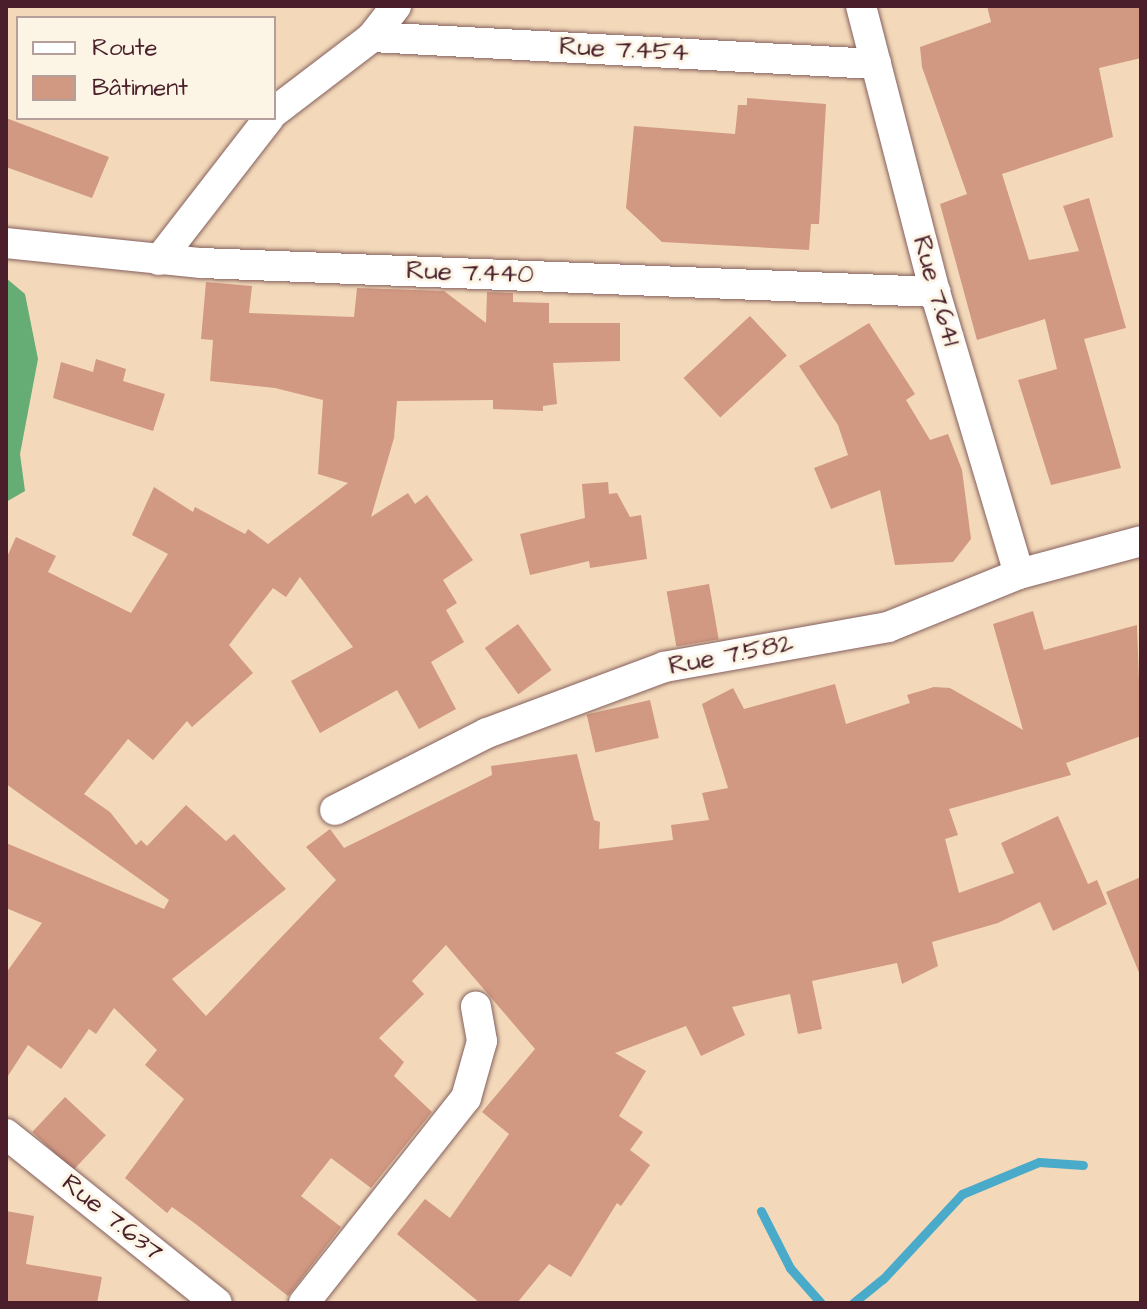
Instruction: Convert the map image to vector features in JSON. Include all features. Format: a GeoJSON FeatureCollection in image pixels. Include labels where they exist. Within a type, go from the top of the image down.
{"type":"FeatureCollection","features":[{"type":"Feature","properties":{"kind":"street"},"geometry":{"type":"LineString","coordinates":[[276,110],[372,37],[396,6]]}},
{"type":"Feature","properties":{"kind":"street","name":"Rue 7.641"},"geometry":{"type":"LineString","coordinates":[[861,6],[935,292],[1019,574]]}},
{"type":"Feature","properties":{"kind":"street","name":"Rue 7.454"},"geometry":{"type":"LineString","coordinates":[[372,37],[876,64]]}},
{"type":"Feature","properties":{"kind":"street"},"geometry":{"type":"LineString","coordinates":[[159,260],[267,120]]}},
{"type":"Feature","properties":{"kind":"street","name":"Rue 7.440"},"geometry":{"type":"LineString","coordinates":[[6,243],[159,260],[935,292]]}},
{"type":"Feature","properties":{"kind":"street","name":"Rue 7.582"},"geometry":{"type":"LineString","coordinates":[[335,810],[487,733],[603,687],[664,667],[888,627],[1019,574],[1141,541]]}},
{"type":"Feature","properties":{"kind":"street"},"geometry":{"type":"LineString","coordinates":[[304,1303],[466,1098],[482,1041],[476,1007]]}},
{"type":"Feature","properties":{"kind":"street","name":"Rue 7.637"},"geometry":{"type":"LineString","coordinates":[[7,1142],[207,1299]]}},
{"type":"Feature","properties":{"kind":"green space"},"geometry":{"type":"Polygon","coordinates":[[[6,278],[25,294],[38,359],[20,454],[25,491],[6,502],[6,278]]]}},
{"type":"Feature","properties":{"kind":"building"},"geometry":{"type":"Polygon","coordinates":[[[987,6],[1141,6],[1141,58],[1099,68],[1113,137],[1002,174],[1029,260],[1079,251],[1063,206],[1089,198],[1126,328],[1084,339],[1121,468],[1051,485],[1018,380],[1057,369],[1045,319],[977,340],[940,204],[967,194],[922,67],[920,47],[991,22],[987,6]]]}},
{"type":"Feature","properties":{"kind":"building"},"geometry":{"type":"Polygon","coordinates":[[[747,98],[826,104],[819,224],[811,224],[809,250],[662,242],[626,208],[634,126],[735,134],[738,105],[747,105],[747,98]]]}},
{"type":"Feature","properties":{"kind":"building"},"geometry":{"type":"Polygon","coordinates":[[[6,118],[109,157],[92,198],[6,167],[6,118]]]}},
{"type":"Feature","properties":{"kind":"building"},"geometry":{"type":"Polygon","coordinates":[[[206,282],[252,286],[249,313],[354,317],[357,288],[444,291],[486,323],[487,292],[513,293],[513,302],[549,303],[549,323],[620,323],[620,361],[553,363],[557,404],[543,406],[543,411],[493,409],[493,400],[397,401],[394,438],[371,517],[408,493],[415,504],[427,495],[473,560],[443,580],[457,603],[446,610],[464,642],[431,662],[456,709],[419,729],[397,690],[320,733],[291,681],[353,647],[300,577],[286,597],[273,588],[229,645],[253,673],[192,727],[187,721],[153,760],[128,739],[84,794],[110,812],[136,845],[141,840],[147,846],[186,805],[226,841],[234,834],[286,889],[172,979],[206,1016],[336,880],[306,847],[330,829],[344,848],[492,775],[491,766],[577,754],[594,820],[600,822],[599,849],[673,840],[671,825],[709,820],[702,793],[728,788],[702,704],[733,688],[744,709],[835,684],[846,724],[910,703],[907,695],[934,687],[950,688],[1023,730],[993,624],[1033,611],[1044,650],[1137,625],[1141,736],[1066,763],[1071,775],[949,809],[958,835],[945,839],[959,893],[1014,873],[1001,843],[1058,816],[1088,884],[1097,880],[1107,904],[1053,931],[1040,902],[998,923],[932,942],[938,966],[902,984],[897,963],[812,981],[822,1029],[798,1034],[790,994],[732,1007],[745,1035],[701,1056],[686,1026],[615,1053],[646,1071],[619,1116],[643,1132],[630,1150],[650,1165],[621,1206],[617,1203],[571,1277],[549,1264],[517,1303],[480,1303],[397,1234],[425,1199],[450,1218],[509,1134],[482,1112],[535,1049],[446,945],[412,981],[424,994],[379,1038],[404,1062],[394,1076],[432,1112],[371,1188],[331,1158],[301,1196],[341,1227],[288,1296],[172,1207],[167,1213],[125,1178],[184,1099],[145,1065],[157,1050],[114,1008],[96,1034],[89,1029],[61,1069],[28,1045],[6,1079],[6,973],[42,923],[6,908],[6,843],[164,909],[169,900],[6,784],[6,559],[16,537],[56,556],[48,572],[131,613],[168,554],[132,535],[154,487],[193,512],[195,507],[245,534],[248,529],[268,544],[348,483],[318,474],[323,400],[275,388],[210,381],[213,340],[201,339],[206,282]]]}},
{"type":"Feature","properties":{"kind":"building"},"geometry":{"type":"Polygon","coordinates":[[[750,316],[787,355],[720,418],[683,378],[750,316]]]}},
{"type":"Feature","properties":{"kind":"building"},"geometry":{"type":"Polygon","coordinates":[[[869,323],[915,394],[906,400],[930,440],[948,434],[962,470],[971,539],[953,562],[895,565],[880,490],[831,509],[814,468],[848,455],[838,425],[799,366],[869,323]]]}},
{"type":"Feature","properties":{"kind":"building"},"geometry":{"type":"Polygon","coordinates":[[[96,359],[126,369],[123,381],[165,394],[153,431],[53,398],[61,362],[93,372],[96,359]]]}},
{"type":"Feature","properties":{"kind":"building"},"geometry":{"type":"Polygon","coordinates":[[[608,482],[609,494],[617,493],[630,517],[641,515],[647,559],[590,568],[589,561],[530,575],[520,534],[585,518],[582,484],[608,482]]]}},
{"type":"Feature","properties":{"kind":"building"},"geometry":{"type":"Polygon","coordinates":[[[709,584],[719,639],[676,647],[667,591],[709,584]]]}},
{"type":"Feature","properties":{"kind":"building"},"geometry":{"type":"Polygon","coordinates":[[[518,624],[552,670],[518,694],[485,648],[518,624]]]}},
{"type":"Feature","properties":{"kind":"building"},"geometry":{"type":"Polygon","coordinates":[[[650,700],[659,738],[595,753],[587,715],[650,700]]]}},
{"type":"Feature","properties":{"kind":"building"},"geometry":{"type":"Polygon","coordinates":[[[1141,877],[1141,975],[1140,975],[1106,892],[1141,877]]]}},
{"type":"Feature","properties":{"kind":"building"},"geometry":{"type":"Polygon","coordinates":[[[65,1097],[106,1135],[73,1170],[32,1132],[65,1097]]]}},
{"type":"Feature","properties":{"kind":"building"},"geometry":{"type":"Polygon","coordinates":[[[6,1211],[34,1216],[26,1264],[102,1277],[97,1303],[6,1303],[6,1211]]]}},
{"type":"Feature","properties":{"kind":"waterway"},"geometry":{"type":"LineString","coordinates":[[853,1303],[883,1279],[962,1194],[1039,1162],[1083,1165]]}},
{"type":"Feature","properties":{"kind":"waterway"},"geometry":{"type":"LineString","coordinates":[[761,1211],[790,1268],[821,1303]]}}]}
